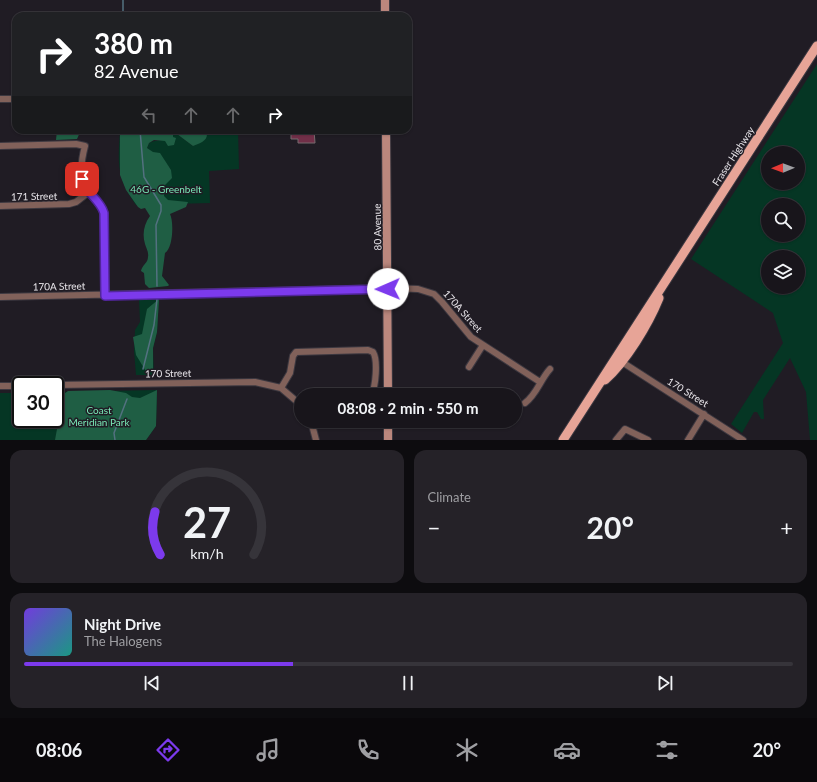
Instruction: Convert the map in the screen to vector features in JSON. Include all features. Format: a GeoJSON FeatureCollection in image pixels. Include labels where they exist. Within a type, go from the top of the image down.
{"type":"FeatureCollection","features":[{"type":"Feature","properties":{"kind":"main road"},"geometry":{"type":"LineString","coordinates":[[385,0],[385,12]]}},
{"type":"Feature","properties":{"kind":"main road","name":"Fraser Highway"},"geometry":{"type":"LineString","coordinates":[[563,440],[817,46]]}},
{"type":"Feature","properties":{"kind":"main road","name":"80 Avenue"},"geometry":{"type":"LineString","coordinates":[[386,134],[388,388]]}},
{"type":"Feature","properties":{"kind":"main road","name":"Fraser Highway"},"geometry":{"type":"LineString","coordinates":[[595,389],[617,369],[622,362],[652,315],[667,278]]}},
{"type":"Feature","properties":{"kind":"main road"},"geometry":{"type":"LineString","coordinates":[[635,340],[644,320],[642,316]]}},
{"type":"Feature","properties":{"kind":"main road"},"geometry":{"type":"LineString","coordinates":[[388,428],[388,440]]}},
{"type":"Feature","properties":{"kind":"street"},"geometry":{"type":"LineString","coordinates":[[0,100],[12,99]]}},
{"type":"Feature","properties":{"kind":"street"},"geometry":{"type":"LineString","coordinates":[[0,146],[78,144],[85,146],[82,157],[82,177],[84,184],[100,205],[104,213],[105,296]]}},
{"type":"Feature","properties":{"kind":"street","name":"171 Street"},"geometry":{"type":"LineString","coordinates":[[0,206],[67,205],[75,202],[89,192]]}},
{"type":"Feature","properties":{"kind":"street","name":"170A Street"},"geometry":{"type":"LineString","coordinates":[[0,297],[420,289],[434,294],[470,336],[540,382]]}},
{"type":"Feature","properties":{"kind":"street"},"geometry":{"type":"LineString","coordinates":[[469,367],[483,345]]}},
{"type":"Feature","properties":{"kind":"street"},"geometry":{"type":"LineString","coordinates":[[281,388],[290,371],[293,356],[296,352],[365,350],[373,352],[375,356],[374,388]]}},
{"type":"Feature","properties":{"kind":"street","name":"170 Street"},"geometry":{"type":"LineString","coordinates":[[622,362],[743,440]]}},
{"type":"Feature","properties":{"kind":"street"},"geometry":{"type":"LineString","coordinates":[[525,403],[534,393],[550,369]]}},
{"type":"Feature","properties":{"kind":"street","name":"170 Street"},"geometry":{"type":"LineString","coordinates":[[64,385],[251,381],[281,388],[294,399]]}},
{"type":"Feature","properties":{"kind":"street"},"geometry":{"type":"LineString","coordinates":[[0,386],[12,386]]}},
{"type":"Feature","properties":{"kind":"street"},"geometry":{"type":"LineString","coordinates":[[688,440],[704,414]]}},
{"type":"Feature","properties":{"kind":"street"},"geometry":{"type":"LineString","coordinates":[[313,428],[316,440]]}},
{"type":"Feature","properties":{"kind":"street"},"geometry":{"type":"LineString","coordinates":[[616,440],[625,429],[648,440]]}},
{"type":"Feature","properties":{"kind":"green space"},"geometry":{"type":"Polygon","coordinates":[[[817,64],[817,440],[810,440],[806,392],[790,358],[763,400],[764,419],[761,419],[757,412],[754,412],[742,433],[731,424],[783,343],[773,313],[691,259],[761,151],[761,190],[805,190],[805,146],[764,146],[817,64]]]}},
{"type":"Feature","properties":{"kind":"green space"},"geometry":{"type":"Polygon","coordinates":[[[57,134],[79,134],[77,139],[56,140],[57,134]]]}},
{"type":"Feature","properties":{"kind":"green space","name":"46G - Greenbelt"},"geometry":{"type":"Polygon","coordinates":[[[120,134],[125,134],[171,170],[165,162],[147,148],[149,143],[173,137],[173,134],[177,134],[193,146],[205,134],[238,134],[239,169],[209,171],[210,203],[136,205],[129,195],[122,177],[119,152],[120,134]]]}},
{"type":"Feature","properties":{"kind":"green space"},"geometry":{"type":"Polygon","coordinates":[[[120,134],[173,134],[173,137],[176,138],[174,145],[168,146],[165,141],[154,140],[149,143],[147,148],[153,152],[160,153],[171,170],[172,178],[165,185],[164,196],[168,200],[188,202],[186,207],[170,214],[172,235],[170,246],[165,253],[162,276],[169,285],[168,286],[149,288],[145,284],[144,273],[141,271],[148,259],[144,233],[145,226],[150,216],[145,208],[141,209],[138,207],[126,190],[120,175],[120,134]]]}},
{"type":"Feature","properties":{"kind":"green space"},"geometry":{"type":"Polygon","coordinates":[[[177,134],[207,134],[204,141],[193,146],[177,134]]]}},
{"type":"Feature","properties":{"kind":"green space"},"geometry":{"type":"Polygon","coordinates":[[[159,299],[157,332],[153,348],[153,371],[147,373],[136,355],[133,337],[142,334],[147,309],[159,299]]]}},
{"type":"Feature","properties":{"kind":"green space"},"geometry":{"type":"Polygon","coordinates":[[[139,300],[159,300],[157,332],[153,348],[154,375],[136,375],[134,351],[135,330],[140,322],[139,300]]]}},
{"type":"Feature","properties":{"kind":"green space","name":"Coast Meridian Park"},"geometry":{"type":"Polygon","coordinates":[[[110,390],[126,393],[132,397],[140,398],[157,390],[156,426],[146,440],[55,440],[57,429],[64,428],[64,394],[68,391],[110,390]]]}},
{"type":"Feature","properties":{"kind":"green space","name":"Coast Meridian Park"},"geometry":{"type":"Polygon","coordinates":[[[157,390],[156,426],[146,440],[0,440],[0,393],[12,393],[12,428],[64,428],[64,392],[157,390]]]}},
{"type":"Feature","properties":{"kind":"building"},"geometry":{"type":"Polygon","coordinates":[[[291,134],[314,134],[315,143],[298,143],[298,139],[291,139],[291,134]]]}},
{"type":"Feature","properties":{"kind":"waterway"},"geometry":{"type":"LineString","coordinates":[[123,0],[123,12]]}},
{"type":"Feature","properties":{"kind":"waterway"},"geometry":{"type":"LineString","coordinates":[[140,134],[144,177],[161,205],[161,211],[156,225],[157,286]]}},
{"type":"Feature","properties":{"kind":"waterway"},"geometry":{"type":"LineString","coordinates":[[143,369],[154,325],[157,299]]}},
{"type":"Feature","properties":{"kind":"waterway"},"geometry":{"type":"LineString","coordinates":[[115,440],[114,433],[127,399]]}},
{"type":"Feature","properties":{"kind":"route"},"geometry":{"type":"LineString","coordinates":[[82,179],[84,186],[95,198],[103,209],[104,213],[105,296],[388,289]]}}]}
